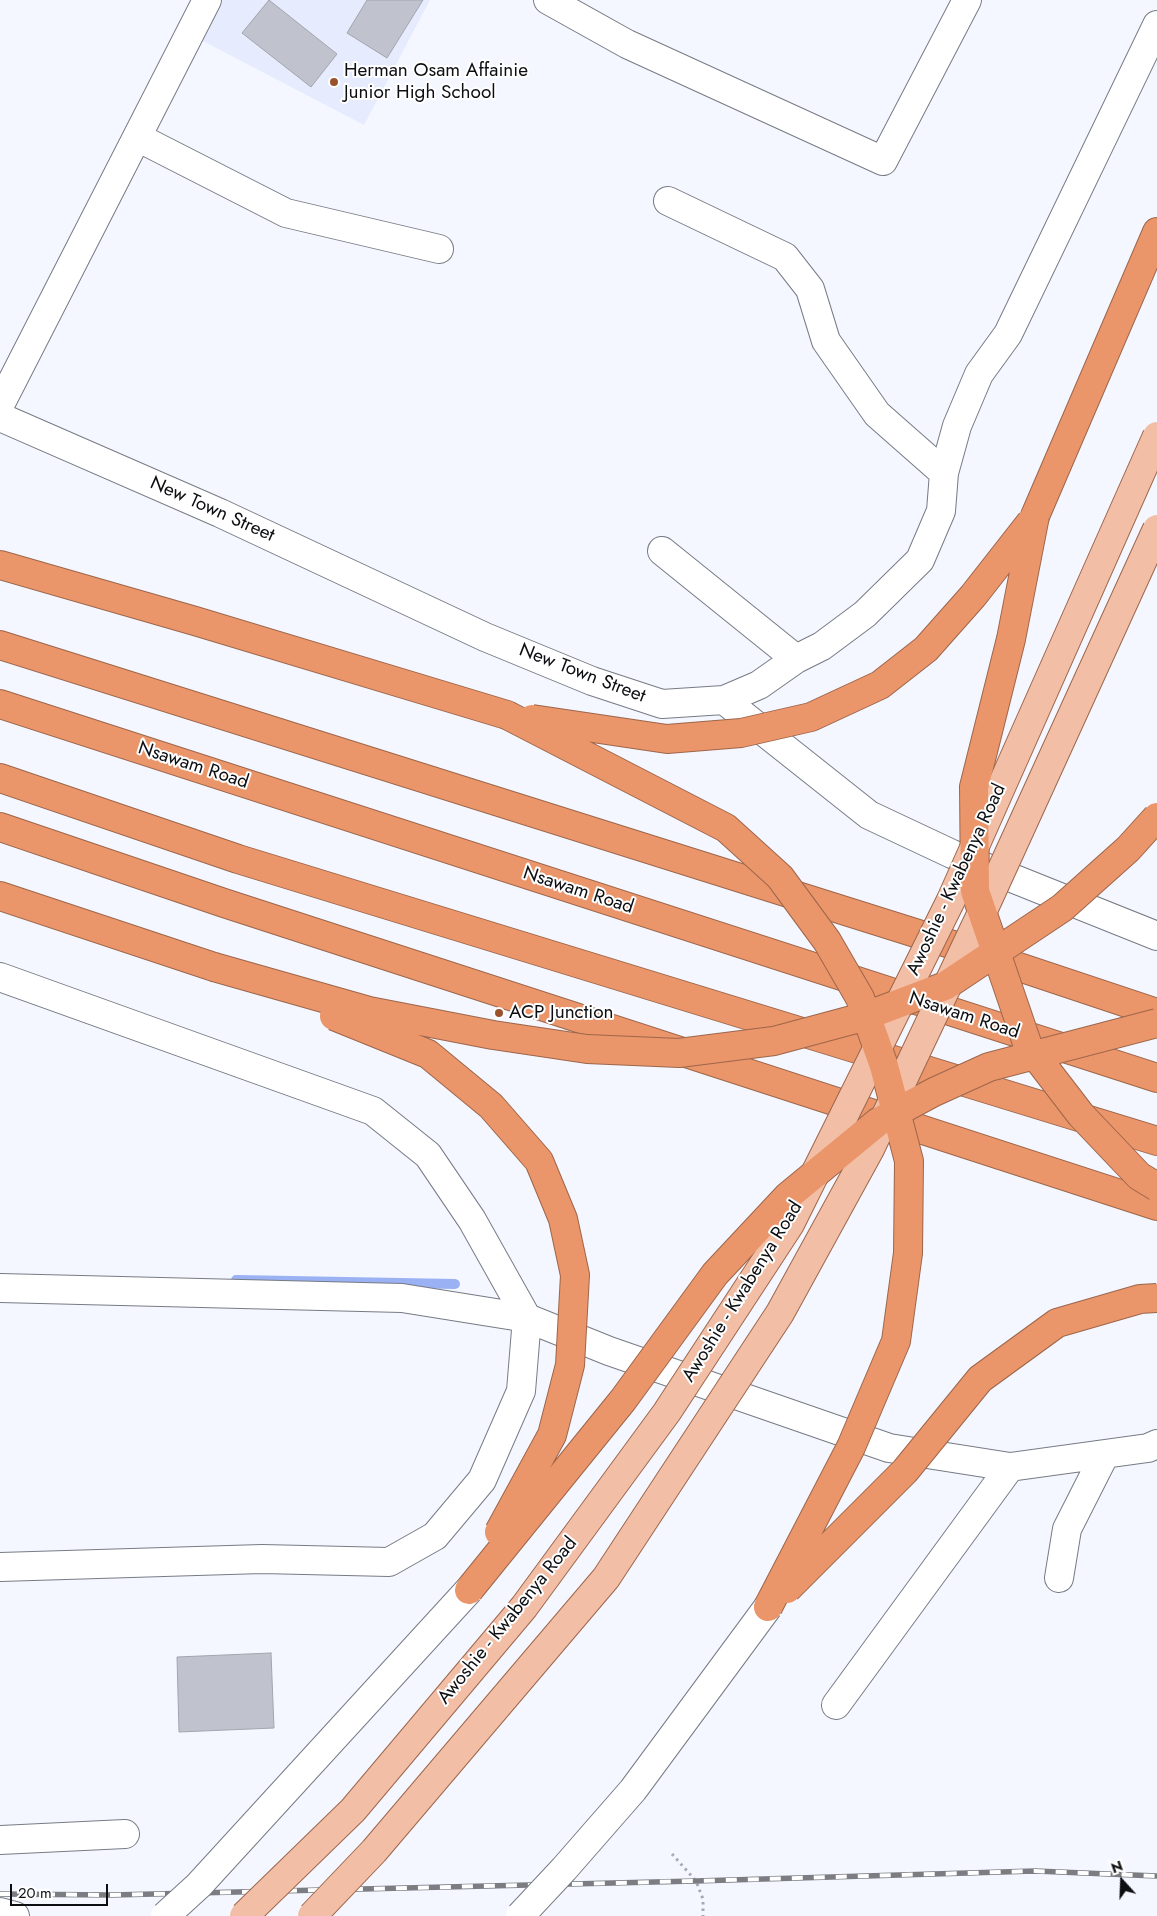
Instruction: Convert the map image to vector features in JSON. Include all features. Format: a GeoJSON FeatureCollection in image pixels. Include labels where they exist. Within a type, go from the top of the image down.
{"type":"FeatureCollection","features":[{"type":"Feature","properties":{"kind":"highway"},"geometry":{"type":"LineString","coordinates":[[1157,232],[1034,516],[1010,639],[974,787],[975,891],[1028,1046],[1081,1115],[1139,1176],[1157,1187]]}},
{"type":"Feature","properties":{"kind":"highway"},"geometry":{"type":"LineString","coordinates":[[0,565],[507,715],[667,739],[741,733],[811,717],[880,685],[926,650],[974,596],[1034,516]]}},
{"type":"Feature","properties":{"kind":"highway"},"geometry":{"type":"LineString","coordinates":[[0,645],[947,943],[1157,1013]]}},
{"type":"Feature","properties":{"kind":"highway","name":"Nsawam Road"},"geometry":{"type":"LineString","coordinates":[[0,704],[1157,1078]]}},
{"type":"Feature","properties":{"kind":"highway"},"geometry":{"type":"LineString","coordinates":[[507,715],[726,828],[780,877],[828,941],[860,998],[884,1066],[909,1161],[908,1253],[896,1341],[851,1448],[768,1607]]}},
{"type":"Feature","properties":{"kind":"highway"},"geometry":{"type":"LineString","coordinates":[[0,778],[248,862],[1157,1141]]}},
{"type":"Feature","properties":{"kind":"highway"},"geometry":{"type":"LineString","coordinates":[[2,897],[214,967],[370,1011],[493,1035],[587,1049],[679,1053],[774,1041],[863,1017],[946,986],[1062,908],[1128,849],[1157,816]]}},
{"type":"Feature","properties":{"kind":"highway"},"geometry":{"type":"LineString","coordinates":[[0,827],[233,906],[1157,1206]]}},
{"type":"Feature","properties":{"kind":"highway"},"geometry":{"type":"LineString","coordinates":[[214,967],[428,1054],[491,1106],[538,1161],[563,1219],[575,1274],[570,1365],[552,1435],[469,1590]]}},
{"type":"Feature","properties":{"kind":"highway"},"geometry":{"type":"LineString","coordinates":[[469,1590],[623,1400],[715,1274],[788,1196],[878,1122],[942,1089],[989,1067],[1157,1023]]}},
{"type":"Feature","properties":{"kind":"highway"},"geometry":{"type":"LineString","coordinates":[[768,1607],[905,1471],[980,1379],[1057,1323],[1140,1300],[1157,1298]]}},
{"type":"Feature","properties":{"kind":"main road","name":"Awoshie - Kwabenya Road"},"geometry":{"type":"LineString","coordinates":[[244,1916],[353,1810],[524,1607],[667,1412],[790,1224],[950,900],[1157,436]]}},
{"type":"Feature","properties":{"kind":"main road","name":"Awoshie - Kwabenya Road"},"geometry":{"type":"LineString","coordinates":[[312,1916],[374,1851],[606,1578],[780,1313],[870,1149],[986,904],[1157,529]]}},
{"type":"Feature","properties":{"kind":"street"},"geometry":{"type":"LineString","coordinates":[[0,406],[207,0]]}},
{"type":"Feature","properties":{"kind":"street"},"geometry":{"type":"LineString","coordinates":[[548,0],[627,44],[883,161],[967,0]]}},
{"type":"Feature","properties":{"kind":"street","name":"New Town Street"},"geometry":{"type":"LineString","coordinates":[[0,417],[220,513],[485,637],[592,681],[662,704],[724,700],[759,685],[796,659],[822,646],[865,614],[920,560],[941,511],[944,473],[957,426],[979,374],[1008,334],[1157,26]]}},
{"type":"Feature","properties":{"kind":"street"},"geometry":{"type":"LineString","coordinates":[[137,137],[286,213],[439,249]]}},
{"type":"Feature","properties":{"kind":"street"},"geometry":{"type":"LineString","coordinates":[[668,200],[784,257],[810,289],[826,341],[877,414],[944,473]]}},
{"type":"Feature","properties":{"kind":"street"},"geometry":{"type":"LineString","coordinates":[[662,551],[796,659]]}},
{"type":"Feature","properties":{"kind":"street"},"geometry":{"type":"LineString","coordinates":[[724,700],[869,815],[952,854],[1157,936]]}},
{"type":"Feature","properties":{"kind":"street"},"geometry":{"type":"LineString","coordinates":[[0,977],[373,1111],[428,1156],[472,1220],[528,1318],[521,1391],[482,1480],[435,1536],[389,1562],[262,1559],[0,1567]]}},
{"type":"Feature","properties":{"kind":"street"},"geometry":{"type":"LineString","coordinates":[[0,1288],[402,1298],[528,1318],[609,1351],[889,1448],[1010,1467],[1148,1448],[1157,1444]]}},
{"type":"Feature","properties":{"kind":"street"},"geometry":{"type":"LineString","coordinates":[[1059,1578],[1067,1529],[1105,1454]]}},
{"type":"Feature","properties":{"kind":"street"},"geometry":{"type":"LineString","coordinates":[[836,1705],[1010,1467]]}},
{"type":"Feature","properties":{"kind":"street"},"geometry":{"type":"LineString","coordinates":[[165,1916],[199,1884],[469,1590]]}},
{"type":"Feature","properties":{"kind":"street"},"geometry":{"type":"LineString","coordinates":[[520,1916],[633,1790],[768,1607]]}},
{"type":"Feature","properties":{"kind":"street"},"geometry":{"type":"LineString","coordinates":[[0,1840],[126,1834]]}},
{"type":"Feature","properties":{"kind":"street"},"geometry":{"type":"LineString","coordinates":[[0,1912],[15,1916]]}},
{"type":"Feature","properties":{"kind":"path"},"geometry":{"type":"LineString","coordinates":[[672,1854],[696,1881],[703,1899],[703,1916]]}},
{"type":"Feature","properties":{"kind":"shaded area","name":"Herman Osam Affainie Junior High School"},"geometry":{"type":"Polygon","coordinates":[[[223,0],[430,0],[364,125],[201,40],[223,0]]]}},
{"type":"Feature","properties":{"kind":"building"},"geometry":{"type":"Polygon","coordinates":[[[269,0],[337,54],[311,87],[242,33],[269,0]]]}},
{"type":"Feature","properties":{"kind":"building"},"geometry":{"type":"Polygon","coordinates":[[[367,0],[423,0],[387,58],[347,33],[367,0]]]}},
{"type":"Feature","properties":{"kind":"building"},"geometry":{"type":"Polygon","coordinates":[[[271,1653],[274,1728],[179,1732],[177,1657],[271,1653]]]}},
{"type":"Feature","properties":{"kind":"waterway"},"geometry":{"type":"LineString","coordinates":[[236,1280],[455,1284]]}},
{"type":"Feature","properties":{"kind":"railway"},"geometry":{"type":"LineString","coordinates":[[0,1894],[112,1895],[1035,1871],[1157,1876]]}},
{"type":"Feature","properties":{"kind":"place","name":"Herman Osam Affainie Junior High School"},"geometry":{"type":"Point","coordinates":[334,82]}},
{"type":"Feature","properties":{"kind":"place","name":"ACP Junction"},"geometry":{"type":"Point","coordinates":[499,1013]}}]}
